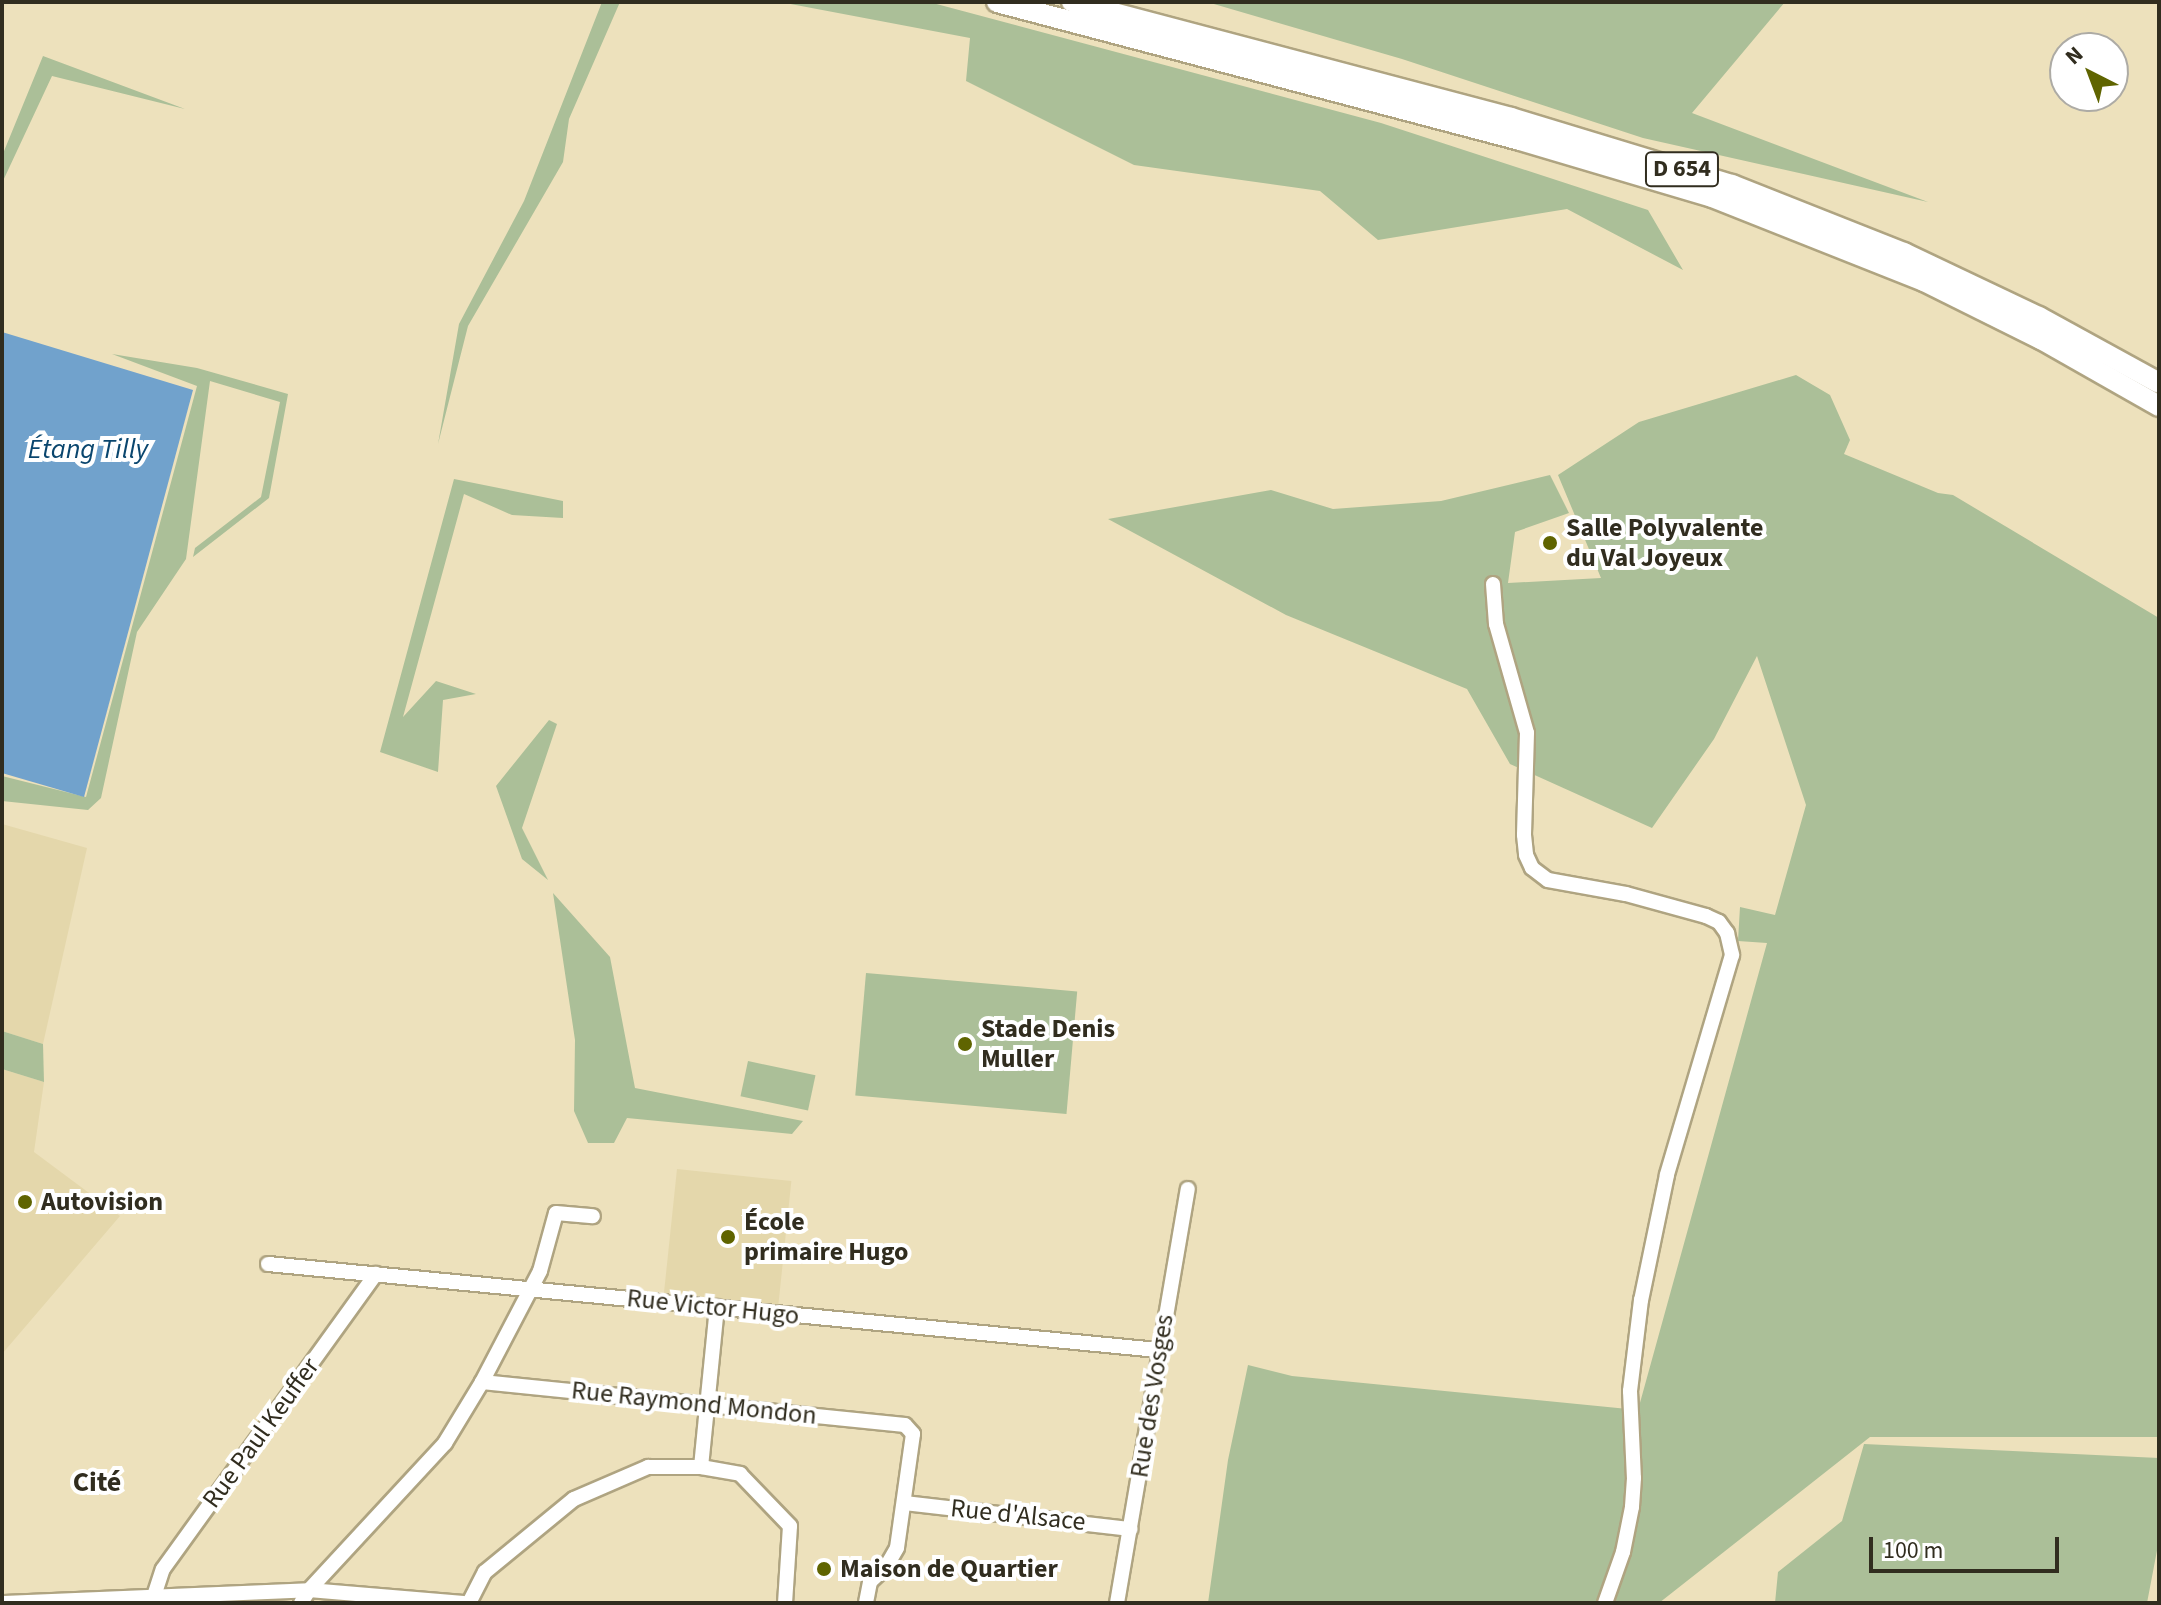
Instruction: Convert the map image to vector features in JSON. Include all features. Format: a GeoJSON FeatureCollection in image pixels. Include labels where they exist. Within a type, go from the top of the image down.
{"type":"FeatureCollection","features":[{"type":"Feature","properties":{"kind":"highway","name":"D 654"},"geometry":{"type":"LineString","coordinates":[[997,2],[1520,140],[1712,197],[1924,281],[2041,339],[2159,406]]}},
{"type":"Feature","properties":{"kind":"highway","name":"D 654"},"geometry":{"type":"LineString","coordinates":[[1072,2],[1511,118],[1732,185],[1904,253],[2039,317],[2159,383]]}},
{"type":"Feature","properties":{"kind":"street"},"geometry":{"type":"LineString","coordinates":[[1493,584],[1496,624],[1527,733],[1524,835],[1526,855],[1532,868],[1548,880],[1626,894],[1706,916],[1719,922],[1727,933],[1732,955],[1671,1161],[1643,1286],[1630,1391],[1634,1478],[1632,1507],[1623,1552],[1605,1603]]}},
{"type":"Feature","properties":{"kind":"street","name":"Rue des Vosges"},"geometry":{"type":"LineString","coordinates":[[1117,1603],[1188,1189]]}},
{"type":"Feature","properties":{"kind":"street"},"geometry":{"type":"LineString","coordinates":[[305,1596],[445,1443],[482,1382],[540,1271],[556,1213],[593,1216]]}},
{"type":"Feature","properties":{"kind":"street","name":"Rue Victor Hugo"},"geometry":{"type":"LineString","coordinates":[[268,1264],[1158,1350]]}},
{"type":"Feature","properties":{"kind":"street","name":"Rue Paul Keuffer"},"geometry":{"type":"LineString","coordinates":[[154,1596],[163,1569],[376,1274]]}},
{"type":"Feature","properties":{"kind":"street"},"geometry":{"type":"LineString","coordinates":[[701,1467],[717,1307]]}},
{"type":"Feature","properties":{"kind":"street","name":"Rue Raymond Mondon"},"geometry":{"type":"LineString","coordinates":[[482,1382],[905,1425],[913,1434],[905,1503]]}},
{"type":"Feature","properties":{"kind":"street"},"geometry":{"type":"LineString","coordinates":[[4,1603],[154,1596],[305,1596],[466,1603],[485,1572],[574,1499],[648,1467],[701,1467],[740,1474],[783,1514],[790,1526],[792,1544],[785,1603]]}},
{"type":"Feature","properties":{"kind":"street"},"geometry":{"type":"LineString","coordinates":[[866,1603],[870,1582],[886,1567],[897,1548],[905,1503]]}},
{"type":"Feature","properties":{"kind":"street","name":"Rue d'Alsace"},"geometry":{"type":"LineString","coordinates":[[905,1503],[1131,1529]]}},
{"type":"Feature","properties":{"kind":"shaded area"},"geometry":{"type":"Polygon","coordinates":[[[2,824],[87,848],[43,1044],[2,1031],[2,824]]]}},
{"type":"Feature","properties":{"kind":"shaded area"},"geometry":{"type":"Polygon","coordinates":[[[2,1069],[44,1082],[34,1152],[120,1216],[2,1354],[2,1069]]]}},
{"type":"Feature","properties":{"kind":"shaded area","name":"École primaire Hugo"},"geometry":{"type":"Polygon","coordinates":[[[677,1169],[791,1181],[778,1307],[664,1295],[677,1169]]]}},
{"type":"Feature","properties":{"kind":"green space"},"geometry":{"type":"Polygon","coordinates":[[[602,2],[620,2],[569,119],[563,162],[468,326],[438,444],[459,324],[524,201],[602,2]]]}},
{"type":"Feature","properties":{"kind":"green space"},"geometry":{"type":"Polygon","coordinates":[[[780,2],[929,2],[1381,123],[1648,210],[1683,270],[1567,209],[1378,240],[1320,191],[1134,165],[966,81],[970,38],[780,2]]]}},
{"type":"Feature","properties":{"kind":"green space"},"geometry":{"type":"Polygon","coordinates":[[[1207,2],[1785,2],[1692,113],[1928,202],[1643,138],[1402,59],[1207,2]]]}},
{"type":"Feature","properties":{"kind":"green space"},"geometry":{"type":"Polygon","coordinates":[[[43,56],[185,109],[52,76],[2,183],[2,156],[43,56]]]}},
{"type":"Feature","properties":{"kind":"green space"},"geometry":{"type":"Polygon","coordinates":[[[112,354],[197,368],[288,394],[269,498],[193,557],[195,548],[261,497],[280,402],[210,381],[186,559],[137,632],[101,798],[88,810],[2,801],[2,776],[86,797],[197,386],[112,354]]]}},
{"type":"Feature","properties":{"kind":"green space"},"geometry":{"type":"Polygon","coordinates":[[[1796,375],[1830,395],[1850,440],[1844,454],[1938,493],[1953,495],[2159,618],[2159,1437],[1870,1437],[1659,1603],[1208,1603],[1228,1460],[1248,1365],[1292,1376],[1638,1410],[1767,943],[1738,941],[1740,907],[1775,915],[1806,805],[1757,656],[1714,739],[1652,828],[1510,764],[1467,689],[1286,615],[1108,519],[1271,490],[1333,509],[1441,501],[1550,475],[1569,513],[1515,532],[1508,583],[1601,578],[1558,475],[1639,422],[1796,375]]]}},
{"type":"Feature","properties":{"kind":"green space"},"geometry":{"type":"Polygon","coordinates":[[[454,479],[563,501],[563,518],[512,515],[464,494],[403,717],[436,681],[476,694],[443,700],[438,772],[380,752],[454,479]]]}},
{"type":"Feature","properties":{"kind":"green space"},"geometry":{"type":"Polygon","coordinates":[[[549,720],[557,724],[522,828],[548,880],[522,859],[496,786],[549,720]]]}},
{"type":"Feature","properties":{"kind":"green space"},"geometry":{"type":"Polygon","coordinates":[[[553,893],[610,957],[635,1088],[803,1121],[792,1134],[627,1118],[614,1143],[588,1143],[574,1111],[575,1040],[553,893]]]}},
{"type":"Feature","properties":{"kind":"green space","name":"Stade Denis Muller"},"geometry":{"type":"Polygon","coordinates":[[[866,973],[1077,991],[1066,1114],[855,1096],[866,973]]]}},
{"type":"Feature","properties":{"kind":"green space"},"geometry":{"type":"Polygon","coordinates":[[[2,1031],[43,1044],[44,1082],[2,1069],[2,1031]]]}},
{"type":"Feature","properties":{"kind":"green space"},"geometry":{"type":"Polygon","coordinates":[[[748,1061],[815,1075],[808,1111],[741,1096],[748,1061]]]}},
{"type":"Feature","properties":{"kind":"green space"},"geometry":{"type":"Polygon","coordinates":[[[1864,1444],[2159,1458],[2159,1540],[2147,1603],[1775,1603],[1778,1572],[1842,1521],[1864,1444]]]}},
{"type":"Feature","properties":{"kind":"water","name":"Étang Tilly"},"geometry":{"type":"Polygon","coordinates":[[[2,332],[193,390],[84,797],[2,773],[2,332]]]}},
{"type":"Feature","properties":{"kind":"place","name":"Salle Polyvalente du Val Joyeux"},"geometry":{"type":"Point","coordinates":[1550,543]}},
{"type":"Feature","properties":{"kind":"place","name":"Stade Denis Muller"},"geometry":{"type":"Point","coordinates":[965,1044]}},
{"type":"Feature","properties":{"kind":"place","name":"Autovision"},"geometry":{"type":"Point","coordinates":[25,1202]}},
{"type":"Feature","properties":{"kind":"place","name":"École primaire Hugo"},"geometry":{"type":"Point","coordinates":[728,1237]}},
{"type":"Feature","properties":{"kind":"place","name":"Maison de Quartier"},"geometry":{"type":"Point","coordinates":[824,1569]}},
{"type":"Feature","properties":{"kind":"district","name":"Cité"},"geometry":{"type":"Point","coordinates":[97,1482]}}]}
